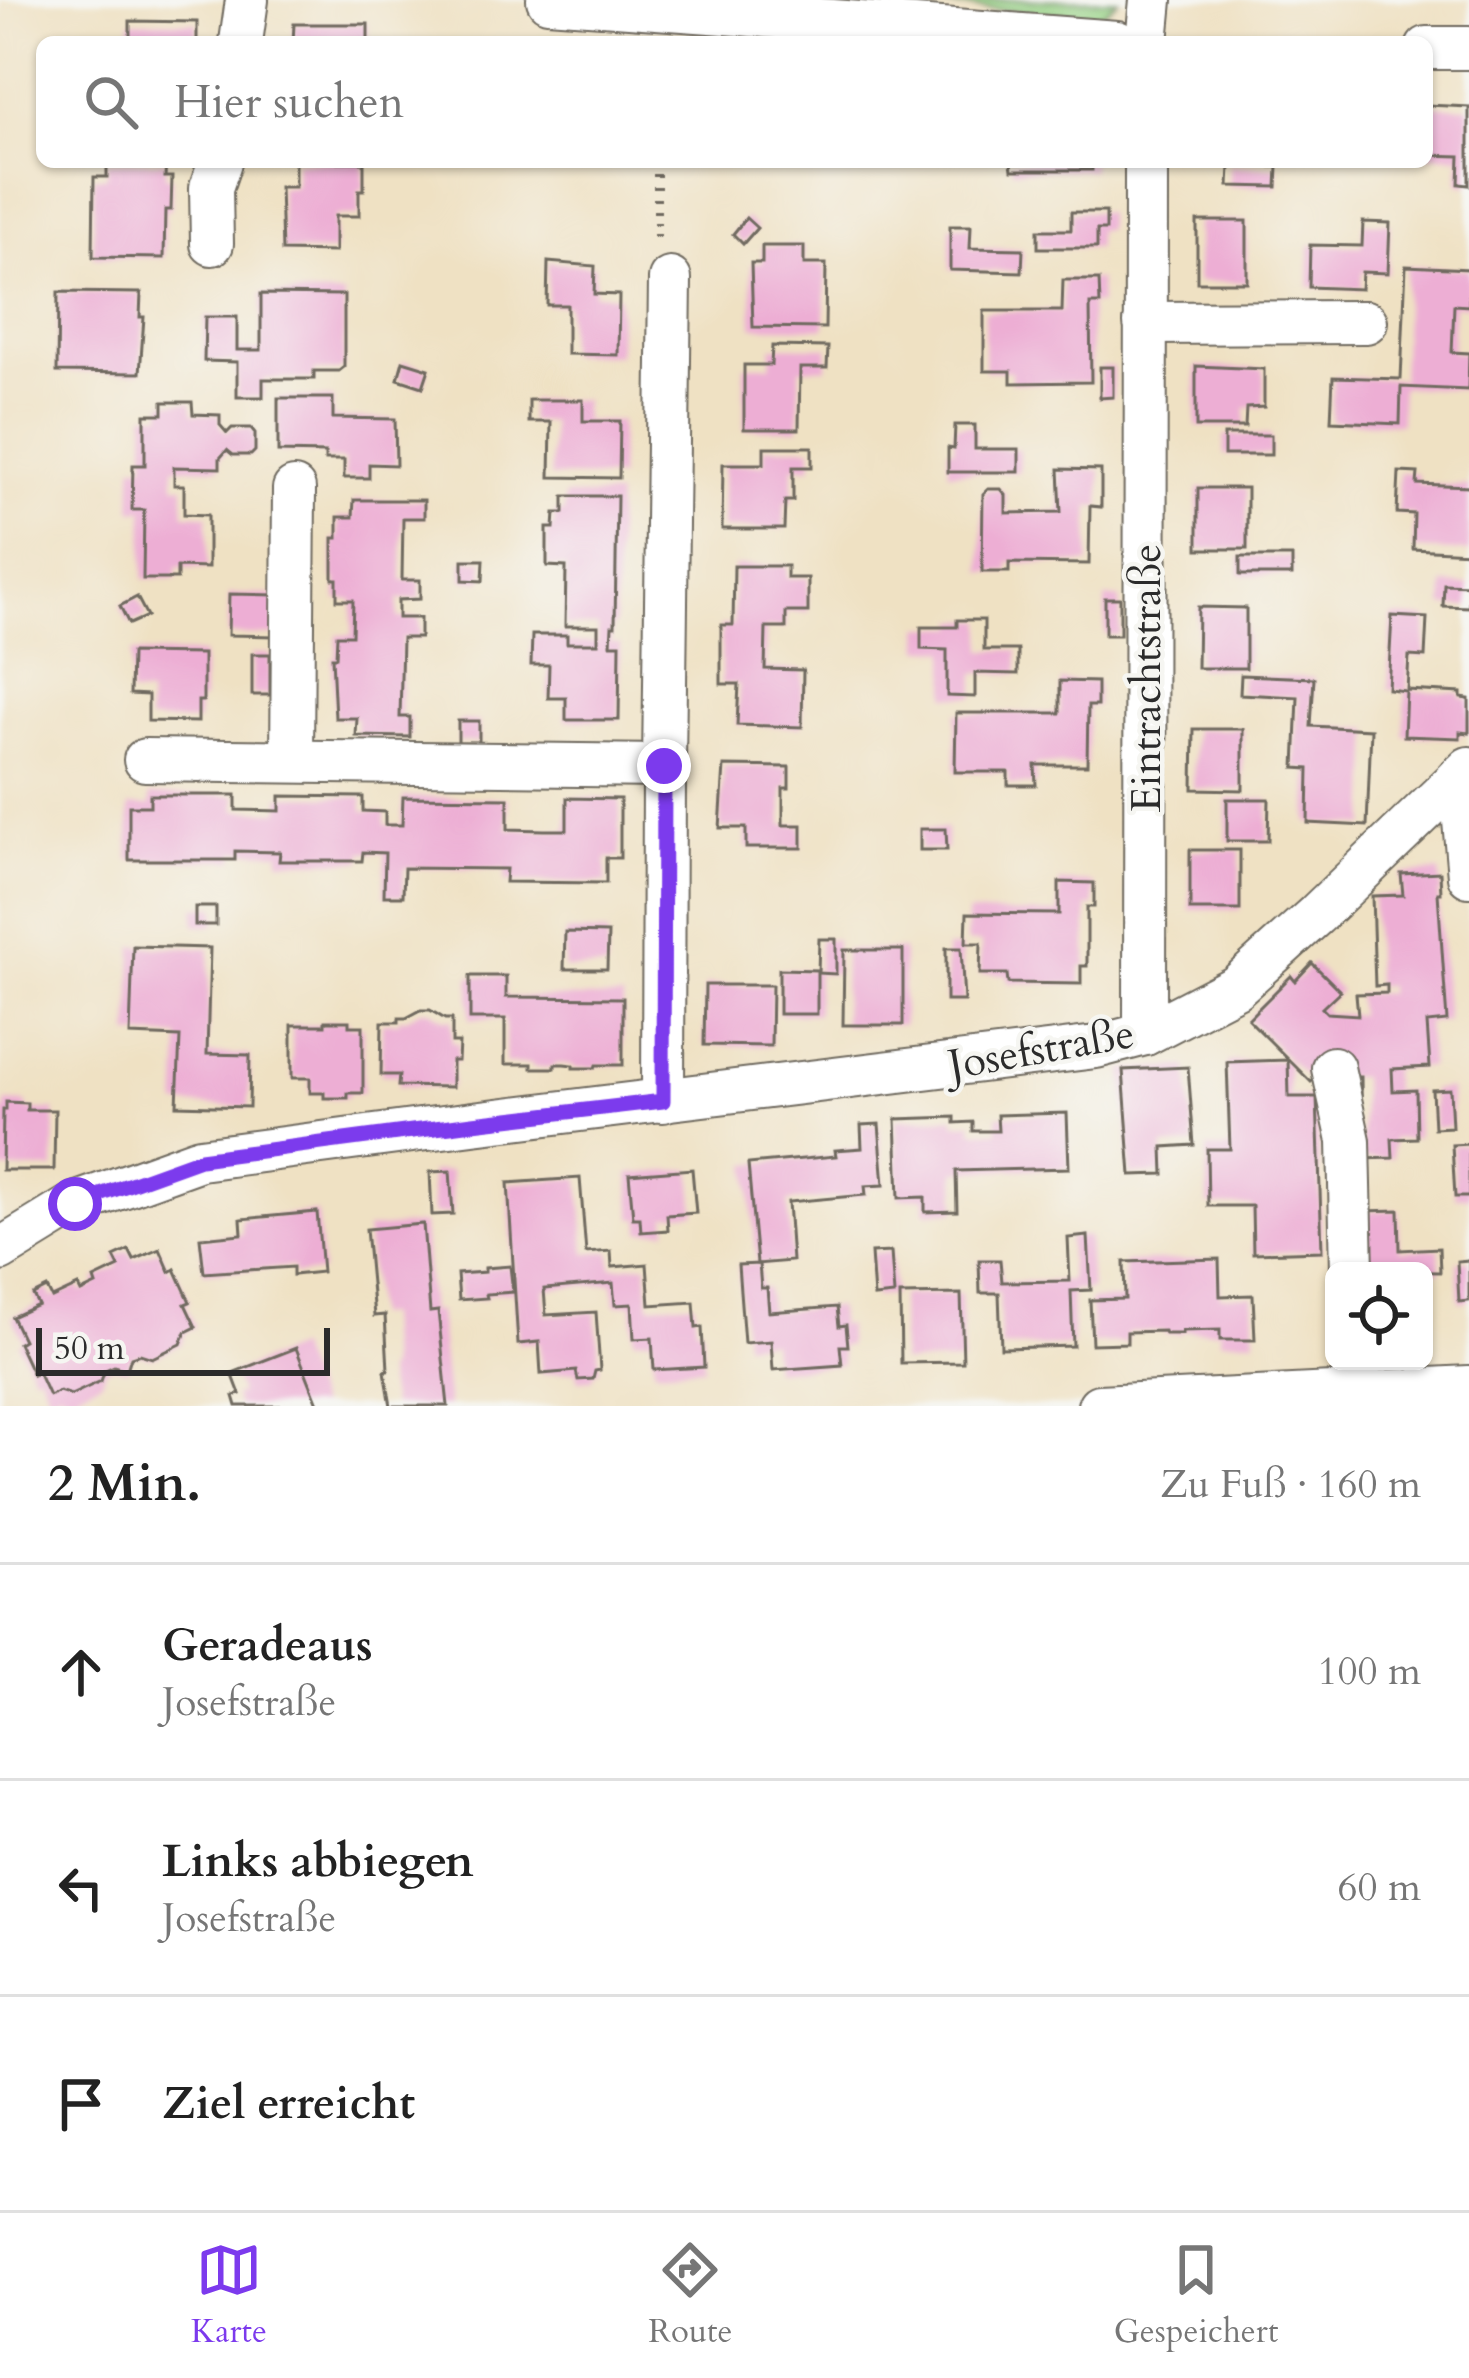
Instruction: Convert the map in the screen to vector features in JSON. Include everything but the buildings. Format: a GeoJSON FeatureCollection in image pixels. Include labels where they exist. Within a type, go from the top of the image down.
{"type":"FeatureCollection","features":[{"type":"Feature","properties":{"kind":"street"},"geometry":{"type":"LineString","coordinates":[[242,36],[247,0]]}},
{"type":"Feature","properties":{"kind":"street"},"geometry":{"type":"LineString","coordinates":[[548,0],[659,4],[1045,36]]}},
{"type":"Feature","properties":{"kind":"street"},"geometry":{"type":"LineString","coordinates":[[1147,36],[1150,0]]}},
{"type":"Feature","properties":{"kind":"street"},"geometry":{"type":"LineString","coordinates":[[1433,48],[1469,48]]}},
{"type":"Feature","properties":{"kind":"street"},"geometry":{"type":"LineString","coordinates":[[212,244],[211,188],[218,168]]}},
{"type":"Feature","properties":{"kind":"street","name":"Eintrachtstraße"},"geometry":{"type":"LineString","coordinates":[[1145,1034],[1146,168]]}},
{"type":"Feature","properties":{"kind":"street"},"geometry":{"type":"LineString","coordinates":[[663,1101],[670,279]]}},
{"type":"Feature","properties":{"kind":"street"},"geometry":{"type":"LineString","coordinates":[[1145,322],[1366,322]]}},
{"type":"Feature","properties":{"kind":"street"},"geometry":{"type":"LineString","coordinates":[[292,760],[294,489]]}},
{"type":"Feature","properties":{"kind":"street"},"geometry":{"type":"LineString","coordinates":[[145,760],[664,766]]}},
{"type":"Feature","properties":{"kind":"street"},"geometry":{"type":"LineString","coordinates":[[1465,772],[1469,876]]}},
{"type":"Feature","properties":{"kind":"street","name":"Josefstraße"},"geometry":{"type":"LineString","coordinates":[[0,1250],[75,1204],[200,1159],[1096,1047],[1145,1034],[1236,987],[1465,772]]}},
{"type":"Feature","properties":{"kind":"street"},"geometry":{"type":"LineString","coordinates":[[1333,1068],[1349,1141],[1352,1262]]}},
{"type":"Feature","properties":{"kind":"street"},"geometry":{"type":"LineString","coordinates":[[1099,1406],[1355,1376],[1469,1387]]}},
{"type":"Feature","properties":{"kind":"path"},"geometry":{"type":"LineString","coordinates":[[657,168],[655,239],[670,279]]}},
{"type":"Feature","properties":{"kind":"green space"},"geometry":{"type":"Polygon","coordinates":[[[909,0],[1118,0],[1099,17],[909,0]]]}},
{"type":"Feature","properties":{"kind":"route"},"geometry":{"type":"LineString","coordinates":[[75,1204],[200,1159],[663,1101],[664,766]]}}]}
